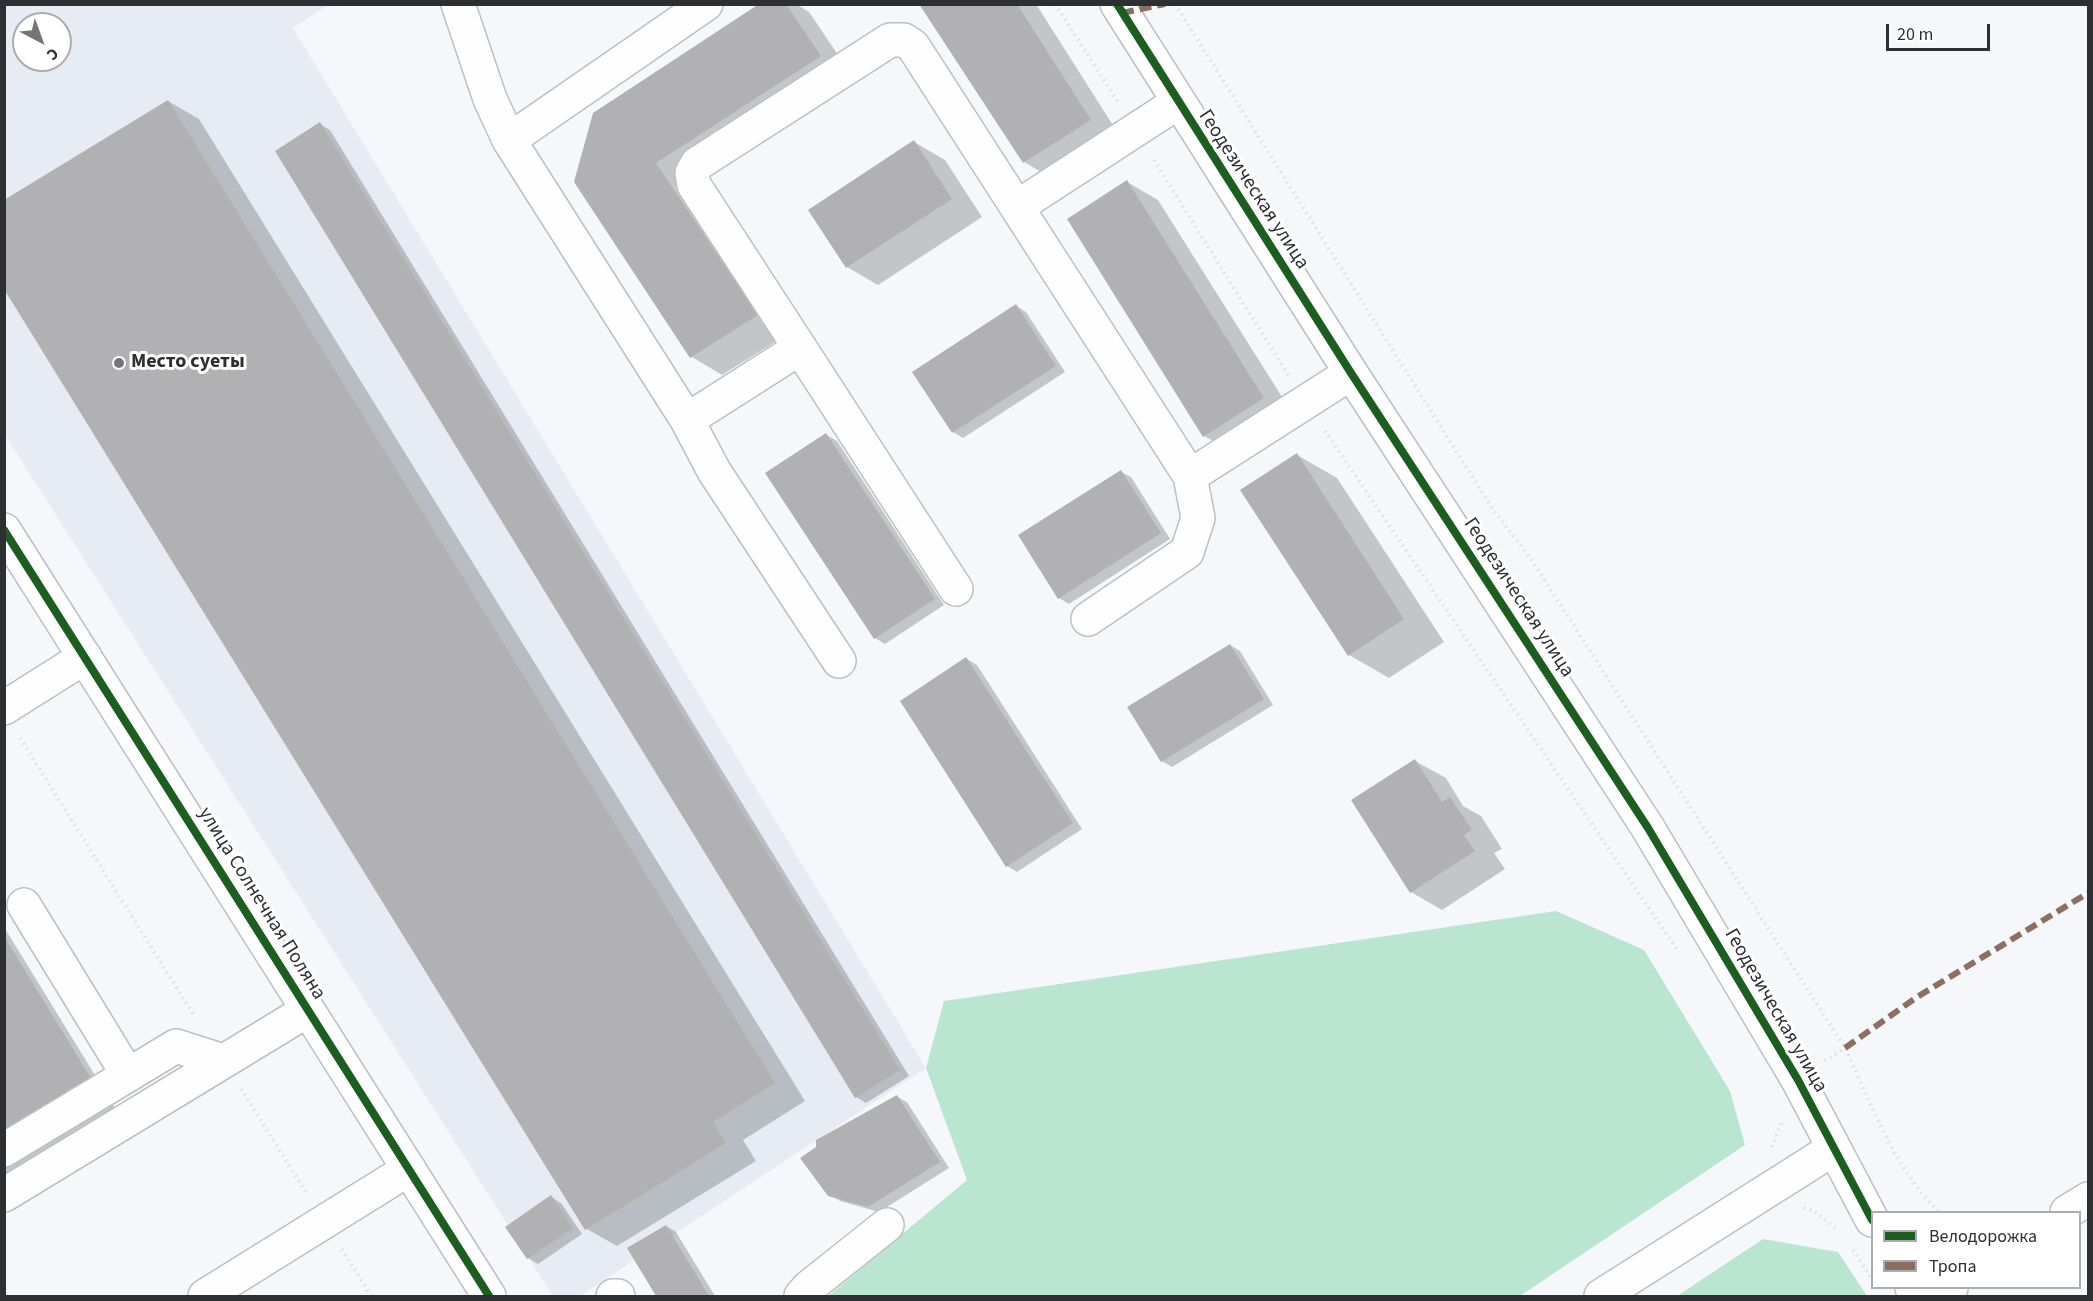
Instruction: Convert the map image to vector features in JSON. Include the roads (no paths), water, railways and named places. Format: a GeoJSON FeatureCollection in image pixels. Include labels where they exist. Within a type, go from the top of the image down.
{"type":"FeatureCollection","features":[{"type":"Feature","properties":{"kind":"street"},"geometry":{"type":"LineString","coordinates":[[458,4],[490,99],[509,140],[687,420],[714,471],[839,661]]}},
{"type":"Feature","properties":{"kind":"street"},"geometry":{"type":"LineString","coordinates":[[509,140],[706,4]]}},
{"type":"Feature","properties":{"kind":"street","name":"Геодезическая улица"},"geometry":{"type":"LineString","coordinates":[[1117,4],[1177,103],[1648,828],[1798,1080],[1871,1218]]}},
{"type":"Feature","properties":{"kind":"street"},"geometry":{"type":"LineString","coordinates":[[956,589],[694,185],[692,173],[697,164],[890,40],[904,40],[913,46],[1190,476],[1198,518],[1187,552],[1088,619]]}},
{"type":"Feature","properties":{"kind":"street"},"geometry":{"type":"LineString","coordinates":[[1017,207],[1177,103]]}},
{"type":"Feature","properties":{"kind":"street"},"geometry":{"type":"LineString","coordinates":[[687,420],[800,348]]}},
{"type":"Feature","properties":{"kind":"street"},"geometry":{"type":"LineString","coordinates":[[1190,476],[1351,373]]}},
{"type":"Feature","properties":{"kind":"street","name":"улица Солнечная Поляна"},"geometry":{"type":"LineString","coordinates":[[4,530],[489,1296]]}},
{"type":"Feature","properties":{"kind":"street"},"geometry":{"type":"LineString","coordinates":[[11,721],[85,657]]}},
{"type":"Feature","properties":{"kind":"street"},"geometry":{"type":"LineString","coordinates":[[24,905],[128,1075]]}},
{"type":"Feature","properties":{"kind":"street"},"geometry":{"type":"LineString","coordinates":[[4,1195],[308,1010]]}},
{"type":"Feature","properties":{"kind":"street"},"geometry":{"type":"LineString","coordinates":[[4,1150],[176,1046],[223,1061]]}},
{"type":"Feature","properties":{"kind":"street"},"geometry":{"type":"LineString","coordinates":[[1600,1296],[1833,1149]]}},
{"type":"Feature","properties":{"kind":"street"},"geometry":{"type":"LineString","coordinates":[[205,1296],[409,1169]]}},
{"type":"Feature","properties":{"kind":"street"},"geometry":{"type":"LineString","coordinates":[[2069,1211],[2088,1199]]}},
{"type":"Feature","properties":{"kind":"street"},"geometry":{"type":"LineString","coordinates":[[801,1296],[809,1287],[887,1225]]}},
{"type":"Feature","properties":{"kind":"street"},"geometry":{"type":"LineString","coordinates":[[613,1296],[618,1296]]}},
{"type":"Feature","properties":{"kind":"place","name":"Место суеты"},"geometry":{"type":"Point","coordinates":[119,363]}}]}
